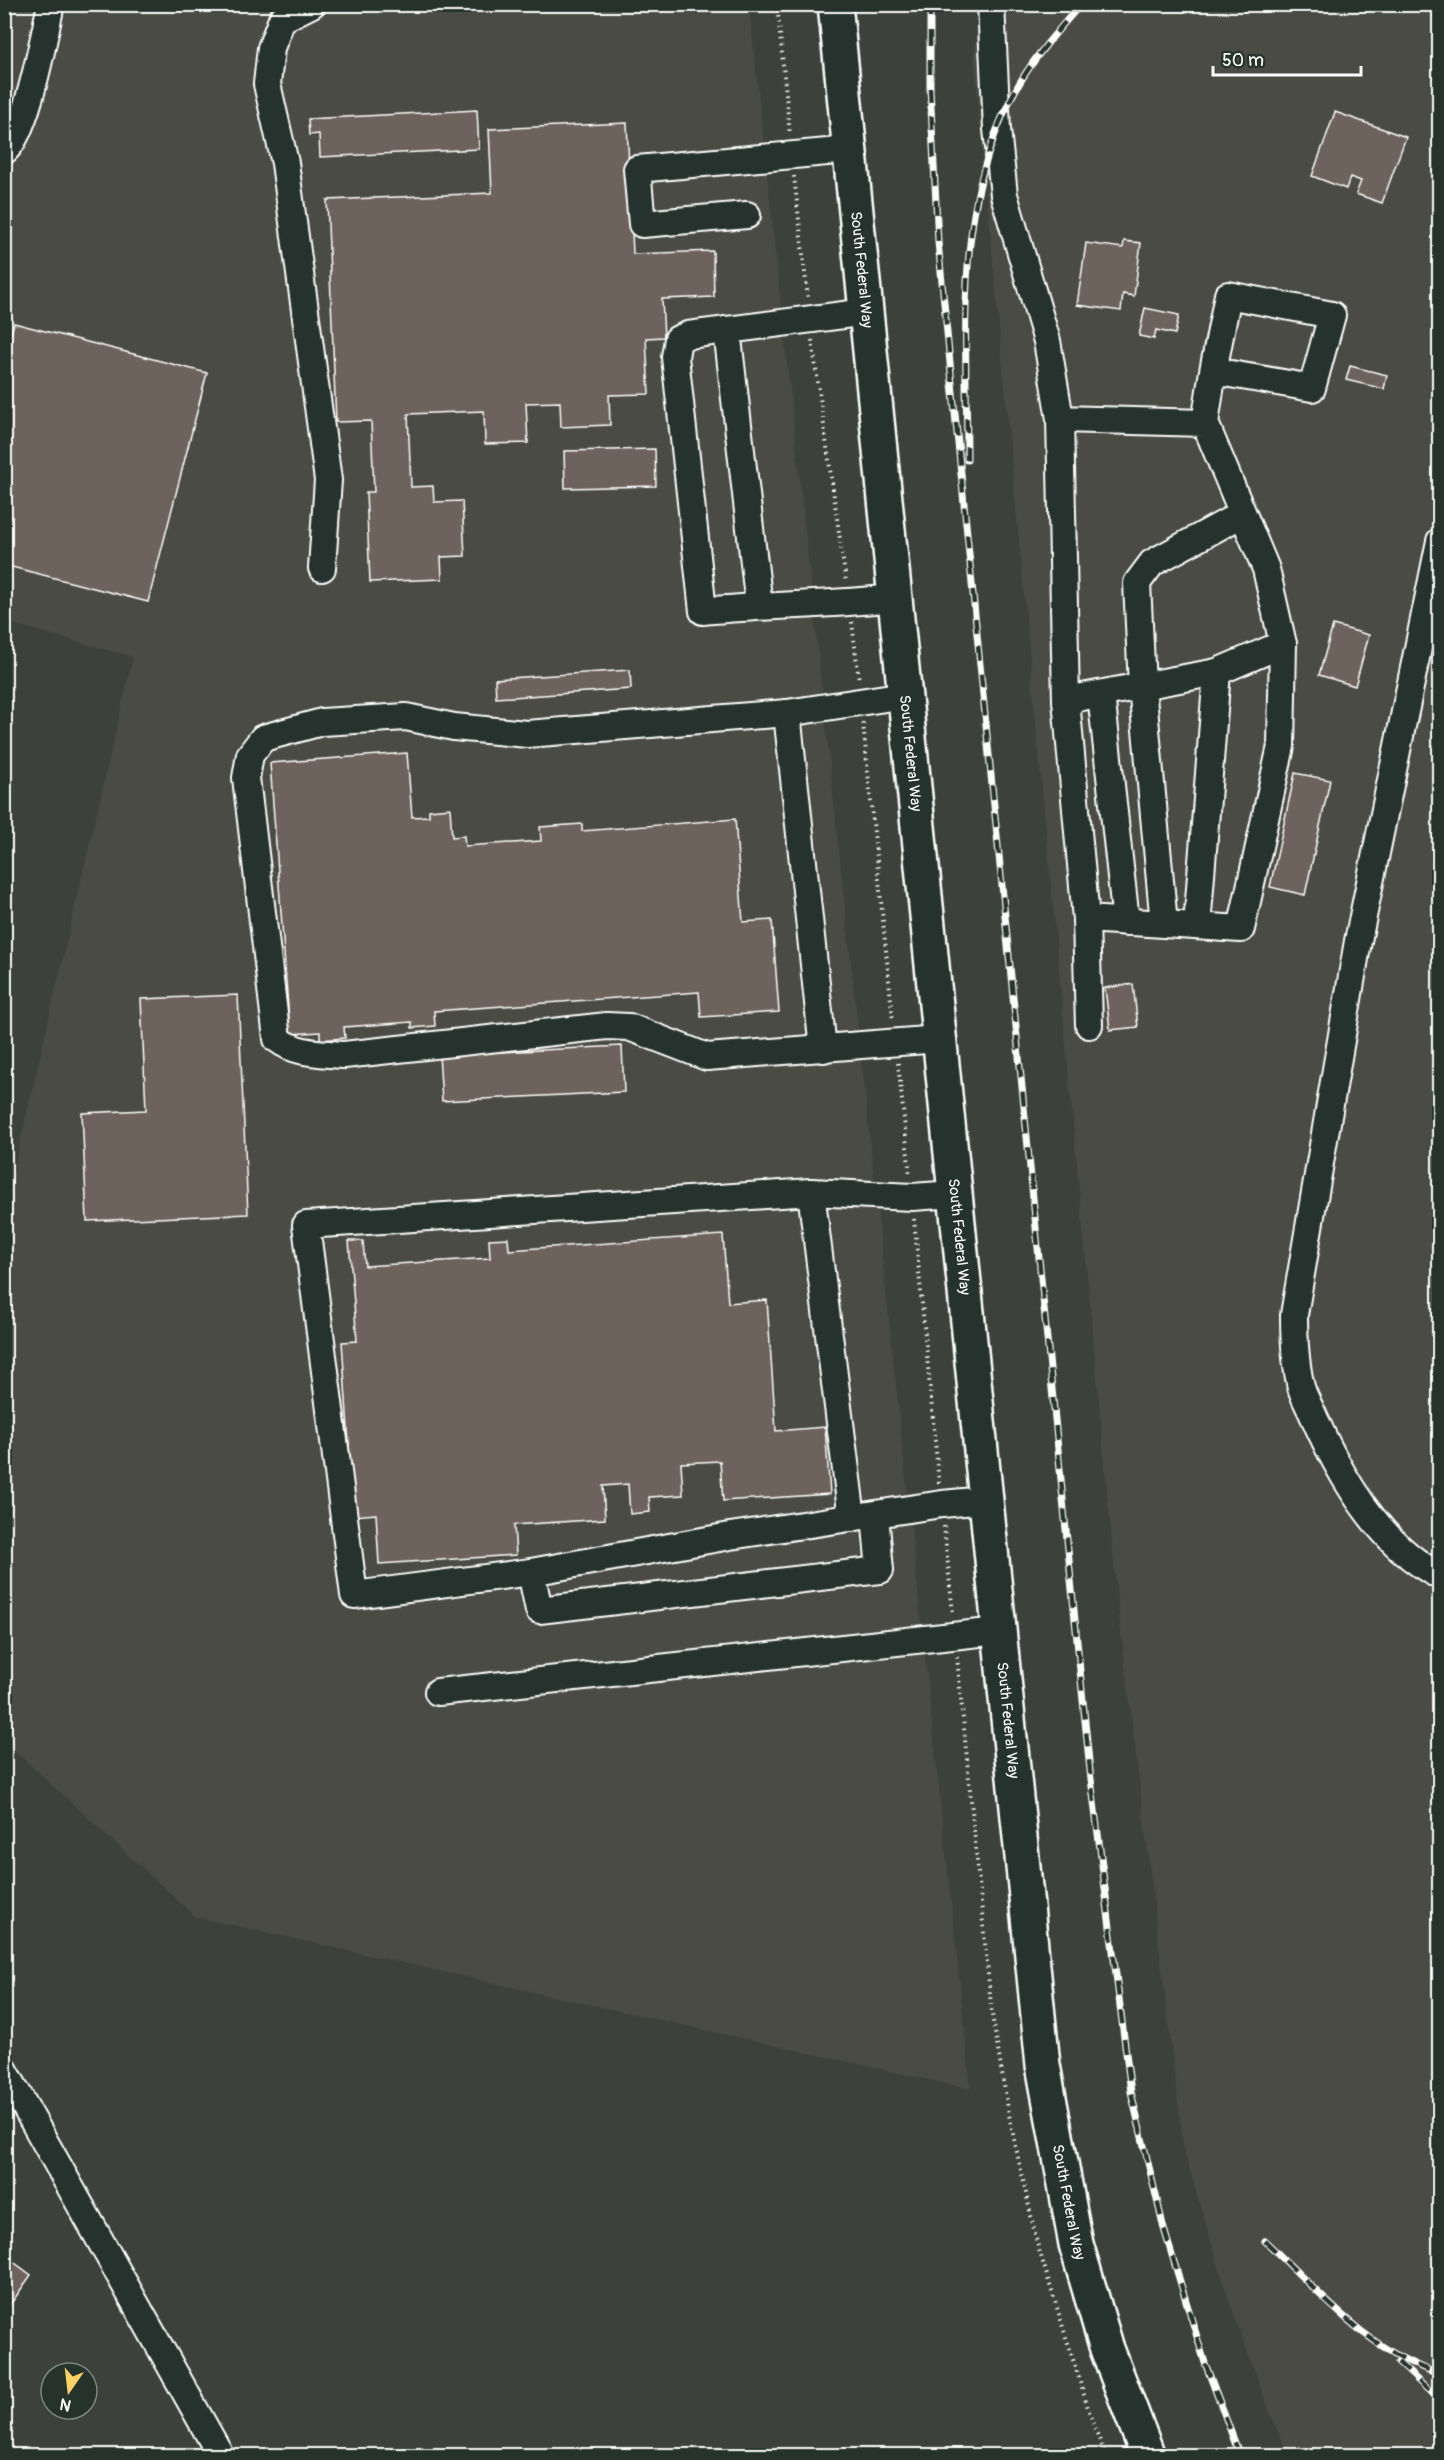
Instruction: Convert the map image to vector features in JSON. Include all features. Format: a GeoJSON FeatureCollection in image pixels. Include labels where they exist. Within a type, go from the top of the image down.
{"type":"FeatureCollection","features":[{"type":"Feature","properties":{"kind":"main road","name":"South Federal Way"},"geometry":{"type":"LineString","coordinates":[[835,4],[998,1631],[1045,2076],[1076,2244],[1107,2349],[1148,2456]]}},
{"type":"Feature","properties":{"kind":"street"},"geometry":{"type":"LineString","coordinates":[[4,151],[12,146],[23,121],[51,4]]}},
{"type":"Feature","properties":{"kind":"street"},"geometry":{"type":"LineString","coordinates":[[312,4],[282,19],[271,48],[267,84],[285,163],[328,480],[322,568]]}},
{"type":"Feature","properties":{"kind":"street"},"geometry":{"type":"LineString","coordinates":[[991,4],[997,129],[1004,195],[1047,341],[1060,419],[1066,700],[1086,919],[1089,1025]]}},
{"type":"Feature","properties":{"kind":"street"},"geometry":{"type":"LineString","coordinates":[[747,215],[642,224],[637,169],[850,150]]}},
{"type":"Feature","properties":{"kind":"street"},"geometry":{"type":"LineString","coordinates":[[1086,919],[1241,929],[1281,746],[1283,644],[1266,569],[1205,423],[1213,371],[1228,295],[1332,315],[1312,388],[1213,371]]}},
{"type":"Feature","properties":{"kind":"street"},"geometry":{"type":"LineString","coordinates":[[867,312],[688,335],[678,339],[675,357],[703,611],[759,606],[849,603],[896,598]]}},
{"type":"Feature","properties":{"kind":"street"},"geometry":{"type":"LineString","coordinates":[[728,330],[759,606]]}},
{"type":"Feature","properties":{"kind":"street"},"geometry":{"type":"LineString","coordinates":[[1060,419],[1205,423]]}},
{"type":"Feature","properties":{"kind":"street"},"geometry":{"type":"LineString","coordinates":[[1164,924],[1142,686],[1137,583],[1152,563],[1242,514]]}},
{"type":"Feature","properties":{"kind":"street"},"geometry":{"type":"LineString","coordinates":[[1440,542],[1358,941],[1294,1315],[1294,1350],[1302,1389],[1328,1448],[1367,1510],[1393,1542],[1427,1570],[1440,1576]]}},
{"type":"Feature","properties":{"kind":"street"},"geometry":{"type":"LineString","coordinates":[[1066,700],[1217,672],[1283,644]]}},
{"type":"Feature","properties":{"kind":"street"},"geometry":{"type":"LineString","coordinates":[[1197,926],[1217,672]]}},
{"type":"Feature","properties":{"kind":"street"},"geometry":{"type":"LineString","coordinates":[[1101,694],[1126,921]]}},
{"type":"Feature","properties":{"kind":"street"},"geometry":{"type":"LineString","coordinates":[[905,695],[787,712],[527,734],[454,727],[406,717],[322,722],[263,738],[250,755],[246,778],[277,1039],[288,1047],[311,1053],[344,1055],[607,1026],[629,1027],[707,1057],[939,1039]]}},
{"type":"Feature","properties":{"kind":"street"},"geometry":{"type":"LineString","coordinates":[[787,712],[823,1049]]}},
{"type":"Feature","properties":{"kind":"street"},"geometry":{"type":"LineString","coordinates":[[954,1194],[912,1197],[811,1192],[306,1225],[354,1595],[531,1572],[730,1536],[942,1504],[985,1500]]}},
{"type":"Feature","properties":{"kind":"street"},"geometry":{"type":"LineString","coordinates":[[531,1572],[539,1610],[880,1570],[864,1516],[811,1192]]}},
{"type":"Feature","properties":{"kind":"street"},"geometry":{"type":"LineString","coordinates":[[438,1692],[998,1631]]}},
{"type":"Feature","properties":{"kind":"street"},"geometry":{"type":"LineString","coordinates":[[4,2069],[221,2456]]}},
{"type":"Feature","properties":{"kind":"path"},"geometry":{"type":"LineString","coordinates":[[777,4],[810,321],[861,701],[992,2015],[1010,2120],[1037,2243],[1092,2421],[1106,2456]]}},
{"type":"Feature","properties":{"kind":"shaded area"},"geometry":{"type":"Polygon","coordinates":[[[4,5],[749,5],[971,2089],[196,1917],[5,1742],[5,1207],[133,657],[5,622],[4,5]]]}},
{"type":"Feature","properties":{"kind":"shaded area"},"geometry":{"type":"Polygon","coordinates":[[[980,5],[1439,5],[1439,2455],[1289,2455],[1273,2421],[1231,2307],[1184,2152],[1118,1607],[974,56],[980,5]]]}},
{"type":"Feature","properties":{"kind":"building"},"geometry":{"type":"Polygon","coordinates":[[[477,110],[479,149],[320,157],[319,134],[309,135],[308,119],[477,110]]]}},
{"type":"Feature","properties":{"kind":"building"},"geometry":{"type":"Polygon","coordinates":[[[1335,112],[1406,137],[1382,203],[1356,194],[1361,181],[1350,177],[1346,189],[1312,176],[1335,112]]]}},
{"type":"Feature","properties":{"kind":"building"},"geometry":{"type":"Polygon","coordinates":[[[627,123],[633,254],[713,251],[714,297],[662,299],[664,337],[646,338],[649,394],[609,395],[610,425],[561,427],[560,402],[526,403],[528,443],[485,444],[484,411],[408,414],[411,487],[433,486],[434,502],[462,501],[465,556],[441,557],[442,579],[370,582],[366,492],[374,492],[371,421],[336,422],[327,200],[492,193],[489,129],[627,123]]]}},
{"type":"Feature","properties":{"kind":"building"},"geometry":{"type":"Polygon","coordinates":[[[1124,241],[1141,243],[1134,296],[1123,294],[1121,311],[1077,305],[1086,243],[1123,248],[1124,241]]]}},
{"type":"Feature","properties":{"kind":"building"},"geometry":{"type":"Polygon","coordinates":[[[1145,308],[1179,315],[1175,334],[1156,330],[1154,339],[1139,336],[1145,308]]]}},
{"type":"Feature","properties":{"kind":"building"},"geometry":{"type":"Polygon","coordinates":[[[14,323],[207,373],[148,602],[4,565],[4,358],[14,323]]]}},
{"type":"Feature","properties":{"kind":"building"},"geometry":{"type":"Polygon","coordinates":[[[1350,366],[1387,375],[1384,389],[1346,380],[1350,366]]]}},
{"type":"Feature","properties":{"kind":"building"},"geometry":{"type":"Polygon","coordinates":[[[655,449],[656,486],[565,488],[564,451],[655,449]]]}},
{"type":"Feature","properties":{"kind":"building"},"geometry":{"type":"Polygon","coordinates":[[[1333,625],[1369,635],[1355,686],[1319,675],[1333,625]]]}},
{"type":"Feature","properties":{"kind":"building"},"geometry":{"type":"Polygon","coordinates":[[[630,670],[631,689],[496,698],[495,679],[630,670]]]}},
{"type":"Feature","properties":{"kind":"building"},"geometry":{"type":"Polygon","coordinates":[[[407,753],[412,817],[429,816],[429,810],[450,808],[452,837],[464,836],[465,846],[541,841],[540,827],[582,824],[582,831],[735,819],[743,922],[772,920],[779,1012],[701,1017],[699,992],[434,1011],[435,1026],[412,1028],[412,1022],[344,1027],[345,1038],[320,1040],[320,1032],[290,1034],[270,763],[407,753]]]}},
{"type":"Feature","properties":{"kind":"building"},"geometry":{"type":"Polygon","coordinates":[[[1295,773],[1330,780],[1305,895],[1270,887],[1295,773]]]}},
{"type":"Feature","properties":{"kind":"building"},"geometry":{"type":"Polygon","coordinates":[[[1133,984],[1138,1027],[1110,1030],[1105,988],[1133,984]]]}},
{"type":"Feature","properties":{"kind":"building"},"geometry":{"type":"Polygon","coordinates":[[[238,995],[248,1214],[87,1221],[82,1113],[146,1110],[141,999],[238,995]]]}},
{"type":"Feature","properties":{"kind":"building"},"geometry":{"type":"Polygon","coordinates":[[[622,1046],[624,1092],[442,1101],[439,1055],[622,1046]]]}},
{"type":"Feature","properties":{"kind":"building"},"geometry":{"type":"Polygon","coordinates":[[[723,1235],[728,1303],[767,1300],[776,1431],[825,1427],[830,1494],[723,1501],[720,1461],[681,1463],[683,1495],[649,1497],[650,1512],[630,1514],[628,1484],[603,1486],[605,1519],[514,1525],[516,1555],[379,1564],[376,1514],[354,1516],[342,1342],[357,1341],[349,1241],[363,1241],[365,1266],[490,1258],[489,1239],[508,1238],[509,1250],[723,1235]]]}},
{"type":"Feature","properties":{"kind":"building"},"geometry":{"type":"Polygon","coordinates":[[[4,2255],[31,2275],[10,2305],[4,2301],[4,2255]]]}},
{"type":"Feature","properties":{"kind":"railway"},"geometry":{"type":"LineString","coordinates":[[930,4],[930,88],[938,242],[1090,1771],[1131,2092],[1164,2229],[1205,2363],[1240,2456]]}},
{"type":"Feature","properties":{"kind":"railway"},"geometry":{"type":"LineString","coordinates":[[967,460],[968,267],[973,220],[983,173],[998,128],[1019,84],[1040,53],[1081,4]]}},
{"type":"Feature","properties":{"kind":"railway"},"geometry":{"type":"LineString","coordinates":[[1265,2241],[1324,2299],[1367,2335],[1414,2364],[1440,2374]]}},
{"type":"Feature","properties":{"kind":"railway"},"geometry":{"type":"LineString","coordinates":[[1398,2362],[1440,2401]]}}]}
